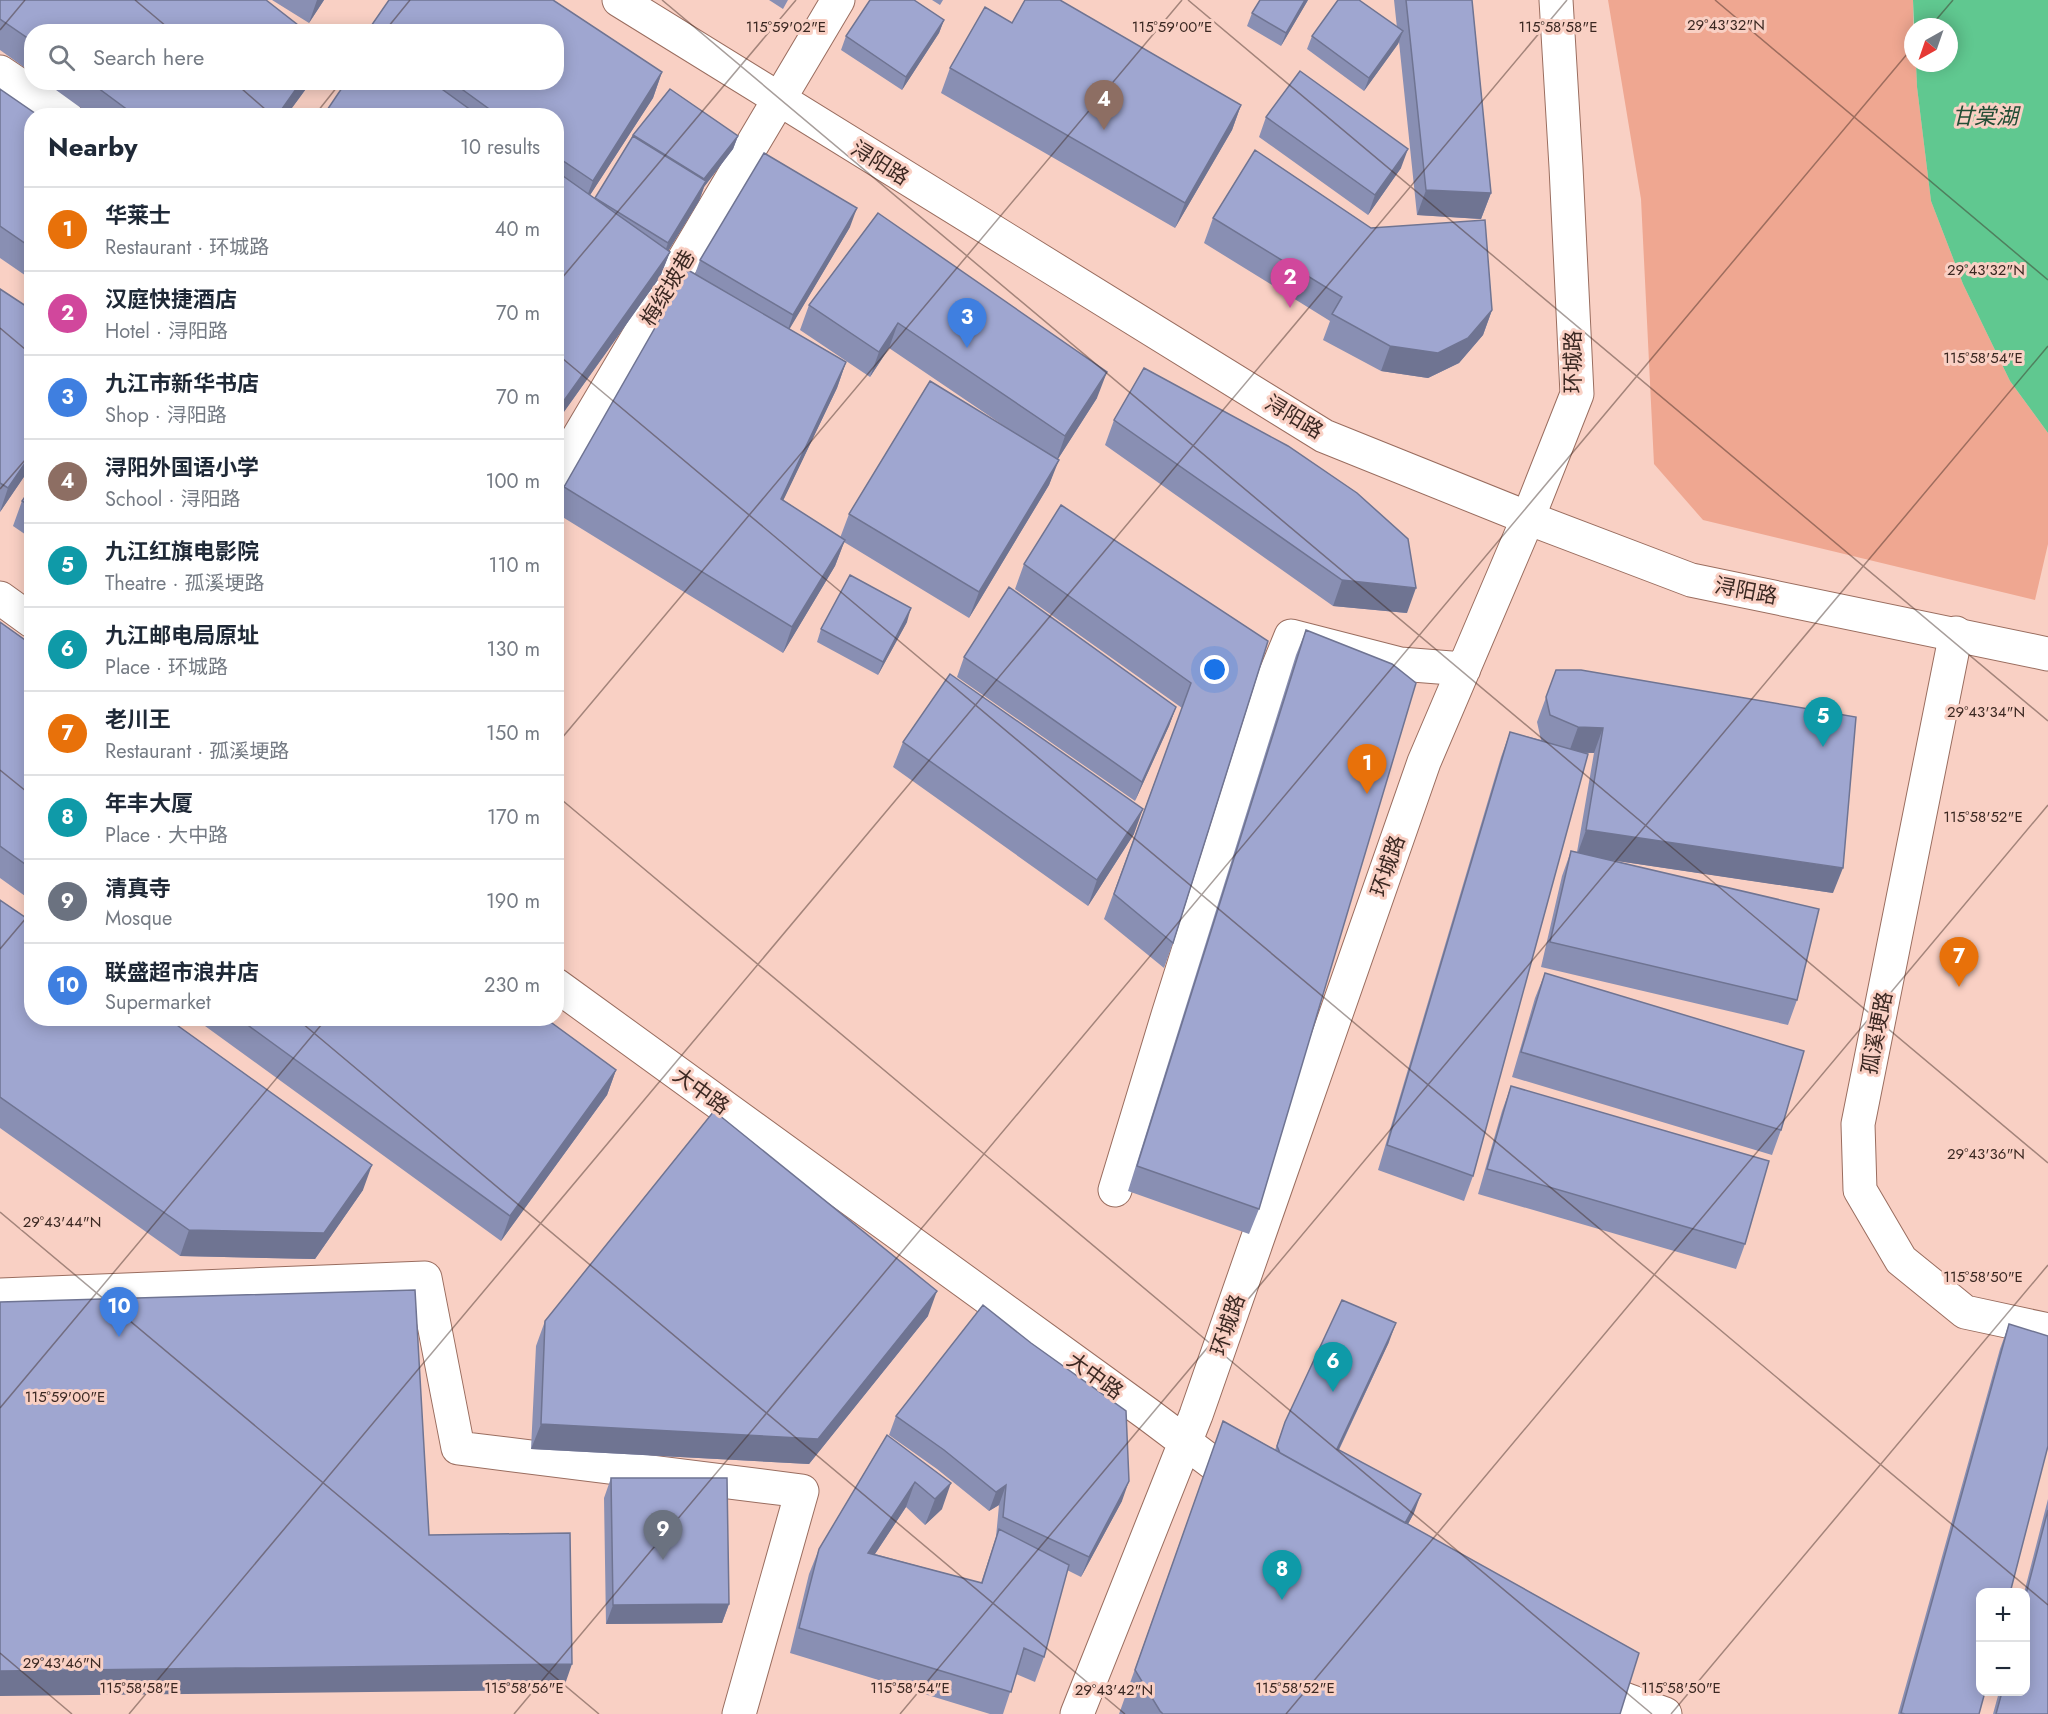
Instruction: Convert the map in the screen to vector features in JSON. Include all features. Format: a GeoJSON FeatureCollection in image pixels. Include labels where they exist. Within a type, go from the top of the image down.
{"type":"FeatureCollection","features":[{"type":"Feature","properties":{"kind":"street","name":"浔阳路"},"geometry":{"type":"LineString","coordinates":[[619,0],[1324,436],[1528,518],[1691,580],[1956,633],[2048,654]]}},
{"type":"Feature","properties":{"kind":"street","name":"梅绽坡巷"},"geometry":{"type":"LineString","coordinates":[[564,462],[838,0]]}},
{"type":"Feature","properties":{"kind":"street","name":"环城路"},"geometry":{"type":"LineString","coordinates":[[1077,1714],[1185,1442],[1420,774],[1528,518],[1577,394],[1556,0]]}},
{"type":"Feature","properties":{"kind":"street"},"geometry":{"type":"LineString","coordinates":[[0,72],[24,88]]}},
{"type":"Feature","properties":{"kind":"street"},"geometry":{"type":"LineString","coordinates":[[27,90],[54,108]]}},
{"type":"Feature","properties":{"kind":"street"},"geometry":{"type":"LineString","coordinates":[[0,598],[24,615]]}},
{"type":"Feature","properties":{"kind":"street","name":"孤溪埂路"},"geometry":{"type":"LineString","coordinates":[[1956,633],[1858,1124],[1860,1190],[1901,1260],[1965,1312],[2048,1330]]}},
{"type":"Feature","properties":{"kind":"street"},"geometry":{"type":"LineString","coordinates":[[1115,1190],[1167,1015],[1264,709],[1291,636],[1400,664],[1464,669]]}},
{"type":"Feature","properties":{"kind":"street","name":"大中路"},"geometry":{"type":"LineString","coordinates":[[564,992],[1270,1505]]}},
{"type":"Feature","properties":{"kind":"street"},"geometry":{"type":"LineString","coordinates":[[0,1295],[425,1278],[458,1448],[802,1491],[739,1714]]}},
{"type":"Feature","properties":{"kind":"street"},"geometry":{"type":"LineString","coordinates":[[1562,1665],[1624,1699],[1665,1714]]}},
{"type":"Feature","properties":{"kind":"shaded area"},"geometry":{"type":"Polygon","coordinates":[[[1608,0],[1913,0],[1913,18],[1904,18],[1904,72],[1916,72],[1931,201],[1963,284],[2010,381],[2048,433],[2048,544],[2035,600],[1703,520],[1654,464],[1641,199],[1608,0]]]}},
{"type":"Feature","properties":{"kind":"water","name":"甘棠湖"},"geometry":{"type":"Polygon","coordinates":[[[1913,0],[2048,0],[2048,433],[2010,381],[1963,284],[1931,201],[1916,72],[1958,72],[1958,18],[1914,18],[1913,0]]]}},
{"type":"Feature","properties":{"kind":"building"},"geometry":{"type":"Polygon","coordinates":[[[0,0],[266,0],[297,24],[24,24],[24,36],[0,19],[0,0]]]}},
{"type":"Feature","properties":{"kind":"building"},"geometry":{"type":"Polygon","coordinates":[[[389,0],[553,0],[662,72],[593,181],[564,161],[564,108],[488,108],[463,90],[564,90],[564,24],[372,24],[389,0]]]}},
{"type":"Feature","properties":{"kind":"building"},"geometry":{"type":"Polygon","coordinates":[[[870,0],[914,0],[944,20],[906,77],[846,36],[870,0]]]}},
{"type":"Feature","properties":{"kind":"building"},"geometry":{"type":"Polygon","coordinates":[[[1025,0],[1060,0],[1241,105],[1185,203],[950,68],[985,7],[1012,23],[1025,0]]]}},
{"type":"Feature","properties":{"kind":"building"},"geometry":{"type":"Polygon","coordinates":[[[1260,0],[1305,0],[1286,33],[1252,13],[1260,0]]]}},
{"type":"Feature","properties":{"kind":"building"},"geometry":{"type":"Polygon","coordinates":[[[1338,0],[1359,0],[1403,31],[1369,78],[1312,36],[1338,0]]]}},
{"type":"Feature","properties":{"kind":"building"},"geometry":{"type":"Polygon","coordinates":[[[1406,0],[1472,0],[1491,193],[1426,190],[1406,0]]]}},
{"type":"Feature","properties":{"kind":"building"},"geometry":{"type":"Polygon","coordinates":[[[1300,71],[1408,149],[1375,195],[1266,117],[1300,71]]]}},
{"type":"Feature","properties":{"kind":"building"},"geometry":{"type":"Polygon","coordinates":[[[0,89],[27,108],[24,108],[24,242],[0,226],[0,89]]]}},
{"type":"Feature","properties":{"kind":"building"},"geometry":{"type":"Polygon","coordinates":[[[670,89],[738,136],[704,179],[633,135],[670,89]]]}},
{"type":"Feature","properties":{"kind":"building"},"geometry":{"type":"Polygon","coordinates":[[[101,90],[295,90],[283,108],[125,108],[101,90]]]}},
{"type":"Feature","properties":{"kind":"building"},"geometry":{"type":"Polygon","coordinates":[[[341,90],[443,90],[468,108],[328,108],[341,90]]]}},
{"type":"Feature","properties":{"kind":"building"},"geometry":{"type":"Polygon","coordinates":[[[633,136],[706,181],[668,243],[595,198],[633,136]]]}},
{"type":"Feature","properties":{"kind":"building"},"geometry":{"type":"Polygon","coordinates":[[[1255,150],[1371,228],[1485,220],[1492,310],[1468,338],[1438,353],[1390,346],[1332,314],[1342,297],[1213,218],[1255,150]]]}},
{"type":"Feature","properties":{"kind":"building"},"geometry":{"type":"Polygon","coordinates":[[[764,153],[857,208],[793,315],[700,260],[764,153]]]}},
{"type":"Feature","properties":{"kind":"building"},"geometry":{"type":"Polygon","coordinates":[[[564,177],[670,252],[564,401],[564,177]]]}},
{"type":"Feature","properties":{"kind":"building"},"geometry":{"type":"Polygon","coordinates":[[[878,213],[1107,372],[1065,436],[898,323],[879,352],[809,305],[878,213]]]}},
{"type":"Feature","properties":{"kind":"building"},"geometry":{"type":"Polygon","coordinates":[[[688,270],[846,362],[781,499],[845,540],[792,627],[564,487],[688,270]]]}},
{"type":"Feature","properties":{"kind":"building"},"geometry":{"type":"Polygon","coordinates":[[[0,289],[24,305],[24,465],[8,488],[0,483],[0,289]]]}},
{"type":"Feature","properties":{"kind":"building"},"geometry":{"type":"Polygon","coordinates":[[[1144,368],[1288,446],[1357,493],[1408,539],[1416,588],[1342,580],[1114,420],[1144,368]]]}},
{"type":"Feature","properties":{"kind":"building"},"geometry":{"type":"Polygon","coordinates":[[[930,381],[1059,460],[979,592],[849,514],[930,381]]]}},
{"type":"Feature","properties":{"kind":"building"},"geometry":{"type":"Polygon","coordinates":[[[1061,505],[1268,641],[1173,943],[1114,894],[1191,683],[1024,564],[1061,505]]]}},
{"type":"Feature","properties":{"kind":"building"},"geometry":{"type":"Polygon","coordinates":[[[850,575],[911,608],[883,662],[821,629],[850,575]]]}},
{"type":"Feature","properties":{"kind":"building"},"geometry":{"type":"Polygon","coordinates":[[[1009,587],[1176,707],[1142,782],[964,657],[1009,587]]]}},
{"type":"Feature","properties":{"kind":"building"},"geometry":{"type":"Polygon","coordinates":[[[0,622],[24,639],[24,863],[0,846],[0,622]]]}},
{"type":"Feature","properties":{"kind":"building"},"geometry":{"type":"Polygon","coordinates":[[[1306,630],[1392,664],[1416,683],[1259,1209],[1137,1166],[1306,630]]]}},
{"type":"Feature","properties":{"kind":"building"},"geometry":{"type":"Polygon","coordinates":[[[1556,670],[1581,670],[1856,717],[1843,868],[1586,830],[1603,728],[1578,727],[1550,715],[1546,697],[1556,670]]]}},
{"type":"Feature","properties":{"kind":"building"},"geometry":{"type":"Polygon","coordinates":[[[950,674],[1143,809],[1097,880],[903,742],[950,674]]]}},
{"type":"Feature","properties":{"kind":"building"},"geometry":{"type":"Polygon","coordinates":[[[1510,732],[1588,754],[1473,1176],[1387,1145],[1510,732]]]}},
{"type":"Feature","properties":{"kind":"building"},"geometry":{"type":"Polygon","coordinates":[[[1571,851],[1819,909],[1797,1000],[1550,942],[1571,851]]]}},
{"type":"Feature","properties":{"kind":"building"},"geometry":{"type":"Polygon","coordinates":[[[0,900],[24,916],[24,1026],[178,1026],[372,1165],[324,1233],[189,1230],[0,1097],[0,900]]]}},
{"type":"Feature","properties":{"kind":"building"},"geometry":{"type":"Polygon","coordinates":[[[1545,973],[1804,1051],[1781,1130],[1521,1052],[1545,973]]]}},
{"type":"Feature","properties":{"kind":"building"},"geometry":{"type":"Polygon","coordinates":[[[249,1026],[556,1026],[616,1070],[510,1216],[249,1026]]]}},
{"type":"Feature","properties":{"kind":"building"},"geometry":{"type":"Polygon","coordinates":[[[1511,1086],[1769,1161],[1745,1244],[1487,1169],[1511,1086]]]}},
{"type":"Feature","properties":{"kind":"building"},"geometry":{"type":"Polygon","coordinates":[[[714,1111],[937,1291],[818,1439],[541,1424],[545,1321],[714,1111]]]}},
{"type":"Feature","properties":{"kind":"building"},"geometry":{"type":"Polygon","coordinates":[[[415,1290],[429,1535],[570,1533],[572,1664],[0,1671],[0,1302],[415,1290]]]}},
{"type":"Feature","properties":{"kind":"building"},"geometry":{"type":"Polygon","coordinates":[[[1342,1300],[1396,1323],[1337,1449],[1421,1494],[1405,1523],[1280,1453],[1277,1446],[1285,1422],[1342,1300]]]}},
{"type":"Feature","properties":{"kind":"building"},"geometry":{"type":"Polygon","coordinates":[[[983,1305],[1031,1343],[1126,1411],[1129,1481],[1089,1557],[1003,1517],[1006,1485],[996,1492],[944,1450],[896,1416],[983,1305]]]}},
{"type":"Feature","properties":{"kind":"building"},"geometry":{"type":"Polygon","coordinates":[[[2009,1324],[2048,1336],[2048,1446],[2011,1588],[1976,1588],[1976,1696],[1984,1696],[1979,1714],[1901,1713],[2009,1324]]]}},
{"type":"Feature","properties":{"kind":"building"},"geometry":{"type":"Polygon","coordinates":[[[1223,1421],[1639,1653],[1620,1714],[1163,1714],[1135,1670],[1223,1421]]]}},
{"type":"Feature","properties":{"kind":"building"},"geometry":{"type":"Polygon","coordinates":[[[887,1435],[951,1483],[935,1499],[915,1482],[868,1553],[982,1583],[999,1529],[1069,1565],[1044,1657],[1024,1648],[1011,1692],[799,1628],[819,1549],[887,1435]]]}},
{"type":"Feature","properties":{"kind":"building"},"geometry":{"type":"Polygon","coordinates":[[[611,1478],[727,1478],[729,1604],[613,1605],[611,1478]]]}},
{"type":"Feature","properties":{"kind":"building"},"geometry":{"type":"Polygon","coordinates":[[[2048,1510],[2048,1714],[1996,1714],[2001,1696],[2030,1696],[2030,1588],[2028,1588],[2048,1510]]]}},
{"type":"Feature","properties":{"kind":"place","name":"浔阳外国语小学"},"geometry":{"type":"Point","coordinates":[1104,130]}},
{"type":"Feature","properties":{"kind":"place","name":"汉庭快捷酒店"},"geometry":{"type":"Point","coordinates":[1290,308]}},
{"type":"Feature","properties":{"kind":"place","name":"九江市新华书店"},"geometry":{"type":"Point","coordinates":[967,348]}},
{"type":"Feature","properties":{"kind":"place","name":"九江红旗电影院"},"geometry":{"type":"Point","coordinates":[1823,747]}},
{"type":"Feature","properties":{"kind":"place","name":"华莱士"},"geometry":{"type":"Point","coordinates":[1367,794]}},
{"type":"Feature","properties":{"kind":"place","name":"老川王"},"geometry":{"type":"Point","coordinates":[1959,987]}},
{"type":"Feature","properties":{"kind":"place","name":"联盛超市浪井店"},"geometry":{"type":"Point","coordinates":[119,1337]}},
{"type":"Feature","properties":{"kind":"place","name":"九江邮电局原址"},"geometry":{"type":"Point","coordinates":[1333,1392]}},
{"type":"Feature","properties":{"kind":"place","name":"清真寺"},"geometry":{"type":"Point","coordinates":[663,1560]}},
{"type":"Feature","properties":{"kind":"place","name":"年丰大厦"},"geometry":{"type":"Point","coordinates":[1282,1600]}}]}
